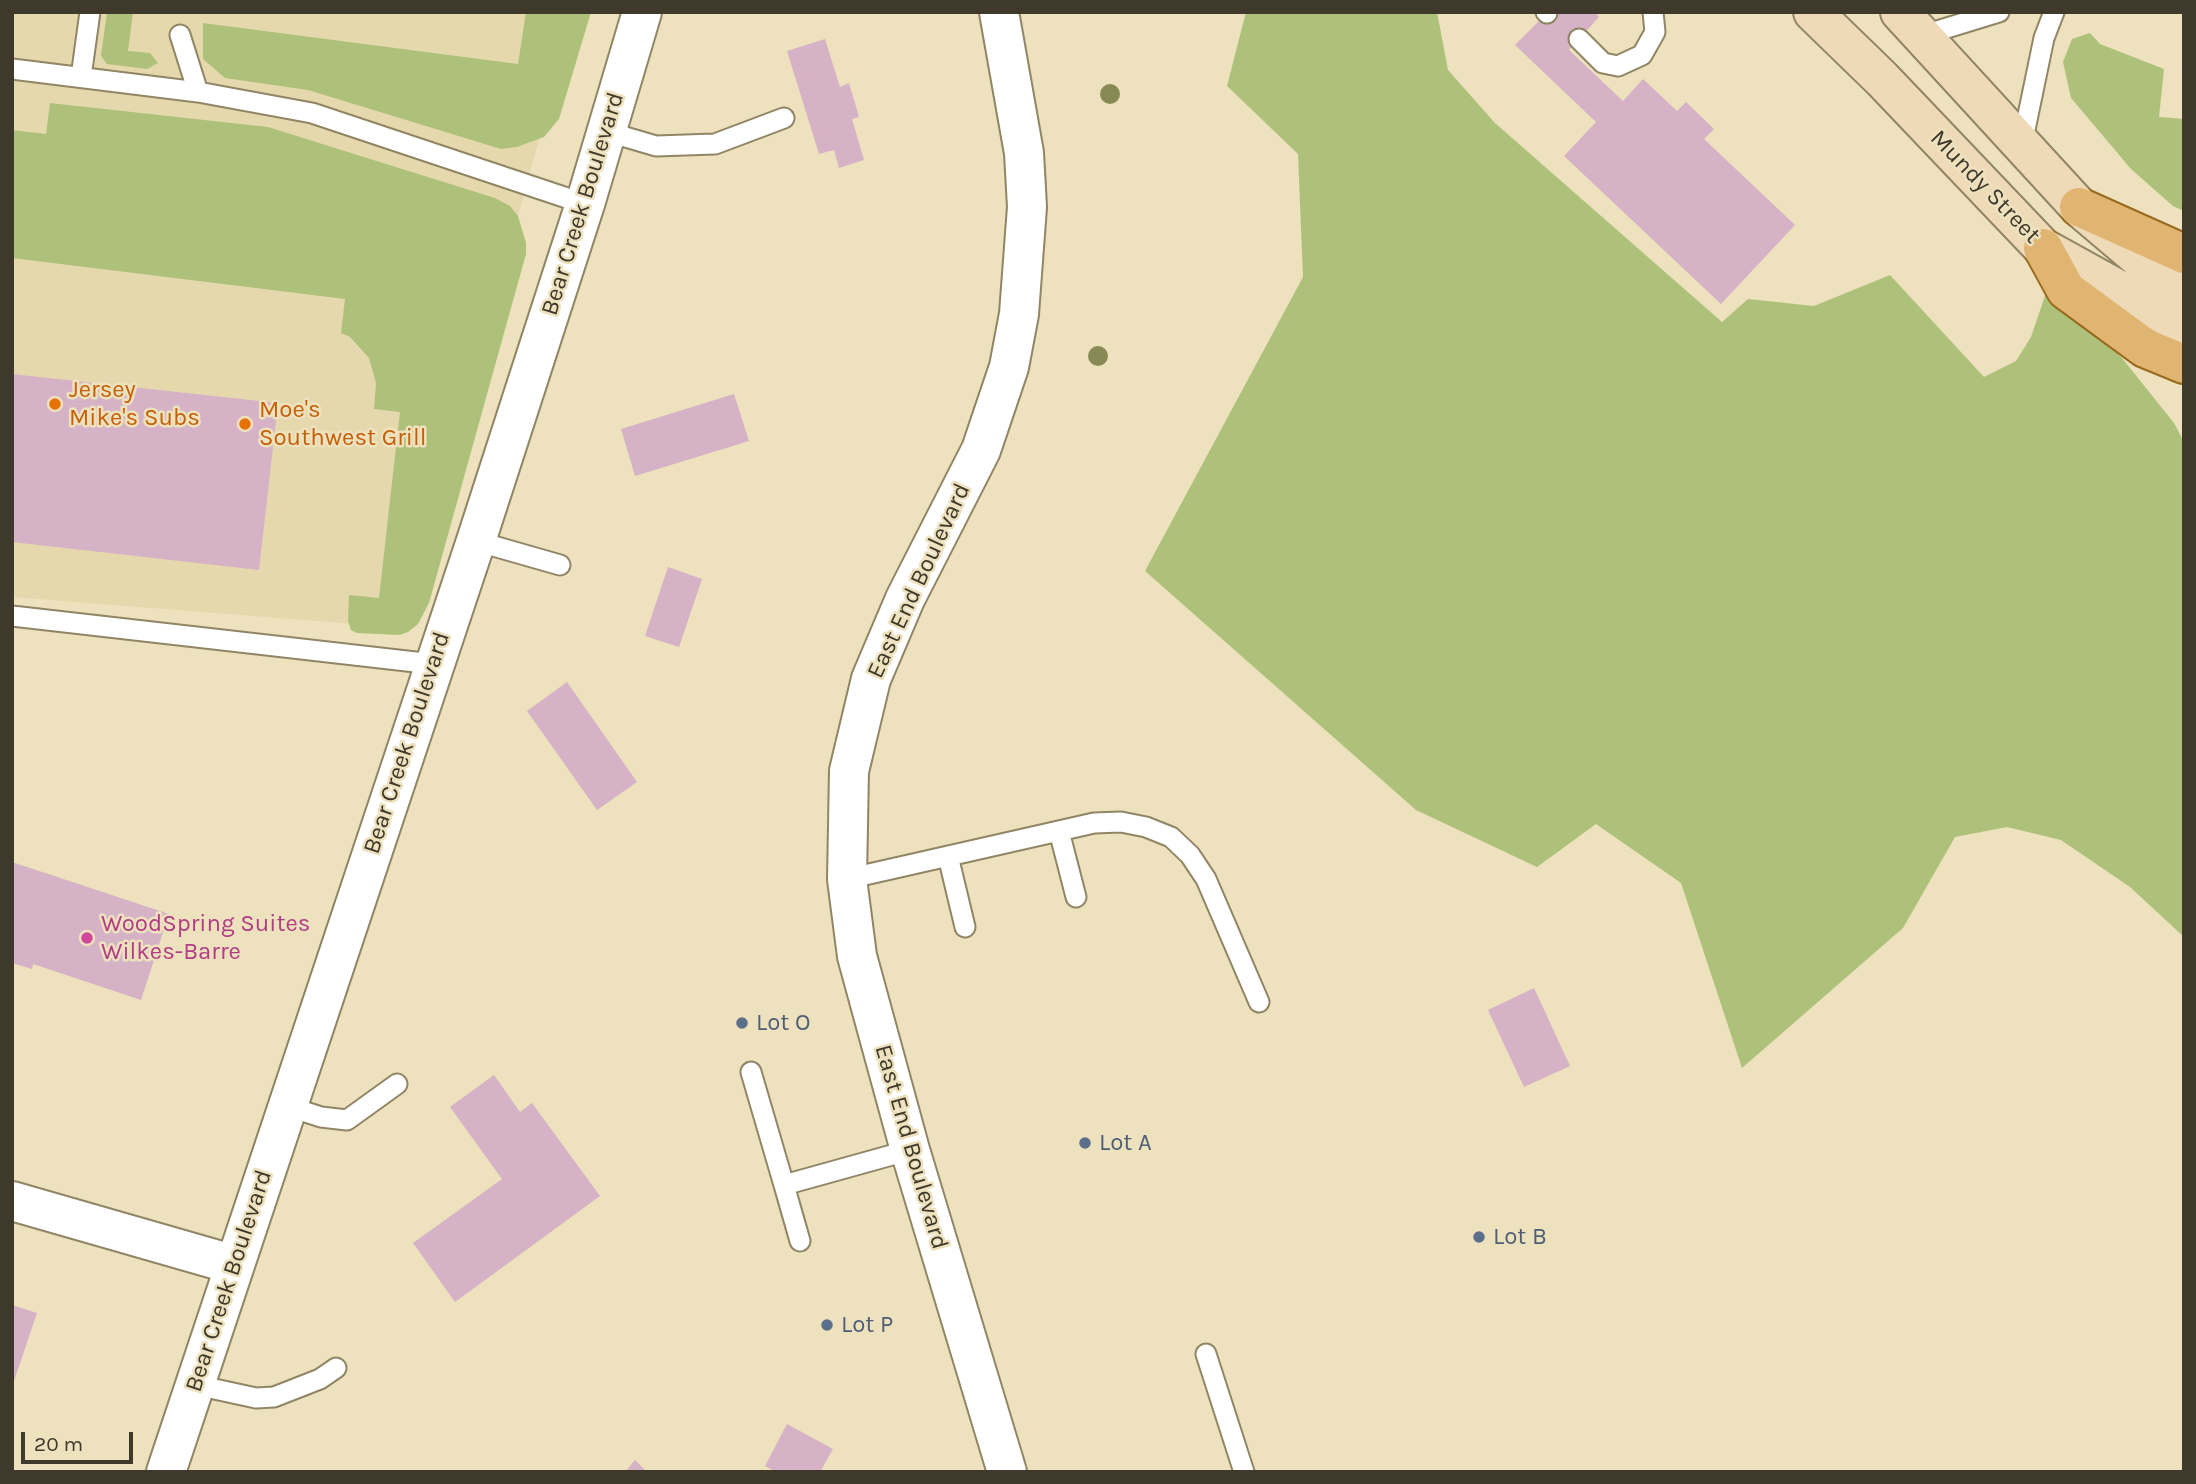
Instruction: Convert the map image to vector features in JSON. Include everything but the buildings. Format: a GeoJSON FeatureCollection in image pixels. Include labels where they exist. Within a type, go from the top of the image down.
{"type":"FeatureCollection","features":[{"type":"Feature","properties":{"kind":"main road","name":"Mundy Street"},"geometry":{"type":"LineString","coordinates":[[1813,12],[1882,79],[2043,248],[2184,326]]}},
{"type":"Feature","properties":{"kind":"main road"},"geometry":{"type":"LineString","coordinates":[[1914,20],[2079,207],[2164,279],[2184,287]]}},
{"type":"Feature","properties":{"kind":"main road"},"geometry":{"type":"LineString","coordinates":[[2079,207],[2184,254]]}},
{"type":"Feature","properties":{"kind":"main road"},"geometry":{"type":"LineString","coordinates":[[2043,248],[2066,290],[2145,348],[2184,364]]}},
{"type":"Feature","properties":{"kind":"street","name":"Bear Creek Boulevard"},"geometry":{"type":"LineString","coordinates":[[166,1472],[476,541],[585,204],[642,12]]}},
{"type":"Feature","properties":{"kind":"street","name":"East End Boulevard"},"geometry":{"type":"LineString","coordinates":[[999,12],[1024,153],[1027,207],[1019,314],[1009,366],[981,450],[905,598],[871,679],[849,771],[846,879],[857,956],[910,1150],[1007,1472]]}},
{"type":"Feature","properties":{"kind":"street"},"geometry":{"type":"LineString","coordinates":[[12,1201],[234,1265]]}},
{"type":"Feature","properties":{"kind":"lane"},"geometry":{"type":"LineString","coordinates":[[81,77],[90,12]]}},
{"type":"Feature","properties":{"kind":"lane"},"geometry":{"type":"LineString","coordinates":[[1579,39],[1603,63],[1618,66],[1642,55],[1654,32],[1653,12]]}},
{"type":"Feature","properties":{"kind":"lane"},"geometry":{"type":"LineString","coordinates":[[1914,20],[1999,12]]}},
{"type":"Feature","properties":{"kind":"lane"},"geometry":{"type":"LineString","coordinates":[[2022,144],[2044,37],[2054,12]]}},
{"type":"Feature","properties":{"kind":"lane"},"geometry":{"type":"LineString","coordinates":[[180,35],[198,92]]}},
{"type":"Feature","properties":{"kind":"lane"},"geometry":{"type":"LineString","coordinates":[[12,69],[198,92],[312,113],[585,204]]}},
{"type":"Feature","properties":{"kind":"lane"},"geometry":{"type":"LineString","coordinates":[[605,131],[656,146],[715,144],[784,118]]}},
{"type":"Feature","properties":{"kind":"lane"},"geometry":{"type":"LineString","coordinates":[[476,541],[559,565]]}},
{"type":"Feature","properties":{"kind":"lane"},"geometry":{"type":"LineString","coordinates":[[12,616],[433,664]]}},
{"type":"Feature","properties":{"kind":"lane"},"geometry":{"type":"LineString","coordinates":[[846,879],[1094,823],[1121,822],[1146,827],[1171,837],[1189,855],[1206,879],[1259,1002]]}},
{"type":"Feature","properties":{"kind":"lane"},"geometry":{"type":"LineString","coordinates":[[1059,831],[1076,897]]}},
{"type":"Feature","properties":{"kind":"lane"},"geometry":{"type":"LineString","coordinates":[[948,856],[965,927]]}},
{"type":"Feature","properties":{"kind":"lane"},"geometry":{"type":"LineString","coordinates":[[751,1072],[800,1241]]}},
{"type":"Feature","properties":{"kind":"lane"},"geometry":{"type":"LineString","coordinates":[[287,1106],[321,1117],[347,1120],[397,1084]]}},
{"type":"Feature","properties":{"kind":"lane"},"geometry":{"type":"LineString","coordinates":[[784,1185],[910,1150]]}},
{"type":"Feature","properties":{"kind":"lane"},"geometry":{"type":"LineString","coordinates":[[1206,1354],[1244,1472]]}},
{"type":"Feature","properties":{"kind":"lane"},"geometry":{"type":"LineString","coordinates":[[196,1385],[256,1398],[274,1397],[320,1379],[336,1368]]}},
{"type":"Feature","properties":{"kind":"shaded area"},"geometry":{"type":"Polygon","coordinates":[[[12,12],[574,12],[414,593],[381,626],[12,597],[12,12]]]}},
{"type":"Feature","properties":{"kind":"green space"},"geometry":{"type":"Polygon","coordinates":[[[107,12],[133,12],[128,51],[150,53],[158,63],[147,69],[107,64],[101,56],[107,12]]]}},
{"type":"Feature","properties":{"kind":"green space"},"geometry":{"type":"Polygon","coordinates":[[[526,12],[591,12],[559,119],[544,137],[517,147],[501,149],[308,90],[225,78],[203,59],[203,23],[518,64],[526,12]]]}},
{"type":"Feature","properties":{"kind":"green space"},"geometry":{"type":"Polygon","coordinates":[[[1246,12],[1437,12],[1448,70],[1495,123],[1722,322],[1748,299],[1814,306],[1890,275],[1984,377],[2016,361],[2031,337],[2047,290],[2122,358],[2174,423],[2184,442],[2184,937],[2130,887],[2061,840],[2007,827],[1955,837],[1903,928],[1742,1068],[1681,883],[1596,824],[1537,867],[1416,810],[1145,571],[1303,277],[1298,154],[1227,86],[1246,12]]]}},
{"type":"Feature","properties":{"kind":"green space"},"geometry":{"type":"Polygon","coordinates":[[[2090,33],[2100,44],[2164,69],[2159,117],[2184,119],[2184,211],[2173,206],[2131,169],[2071,98],[2063,62],[2072,39],[2090,33]]]}},
{"type":"Feature","properties":{"kind":"green space"},"geometry":{"type":"Polygon","coordinates":[[[50,103],[268,127],[495,198],[510,206],[518,216],[526,243],[526,254],[429,603],[418,624],[408,632],[399,635],[357,633],[351,630],[348,621],[349,595],[379,598],[400,412],[374,409],[376,383],[369,358],[350,337],[341,333],[345,299],[12,258],[12,130],[46,134],[50,103]]]}},
{"type":"Feature","properties":{"kind":"place","name":"Jersey Mike's Subs"},"geometry":{"type":"Point","coordinates":[55,404]}},
{"type":"Feature","properties":{"kind":"place","name":"Moe's Southwest Grill"},"geometry":{"type":"Point","coordinates":[245,424]}},
{"type":"Feature","properties":{"kind":"place","name":"WoodSpring Suites Wilkes-Barre"},"geometry":{"type":"Point","coordinates":[87,938]}},
{"type":"Feature","properties":{"kind":"place","name":"Lot O"},"geometry":{"type":"Point","coordinates":[742,1023]}},
{"type":"Feature","properties":{"kind":"place","name":"Lot A"},"geometry":{"type":"Point","coordinates":[1085,1143]}},
{"type":"Feature","properties":{"kind":"place","name":"Lot B"},"geometry":{"type":"Point","coordinates":[1479,1237]}},
{"type":"Feature","properties":{"kind":"place","name":"Lot P"},"geometry":{"type":"Point","coordinates":[827,1325]}}]}
